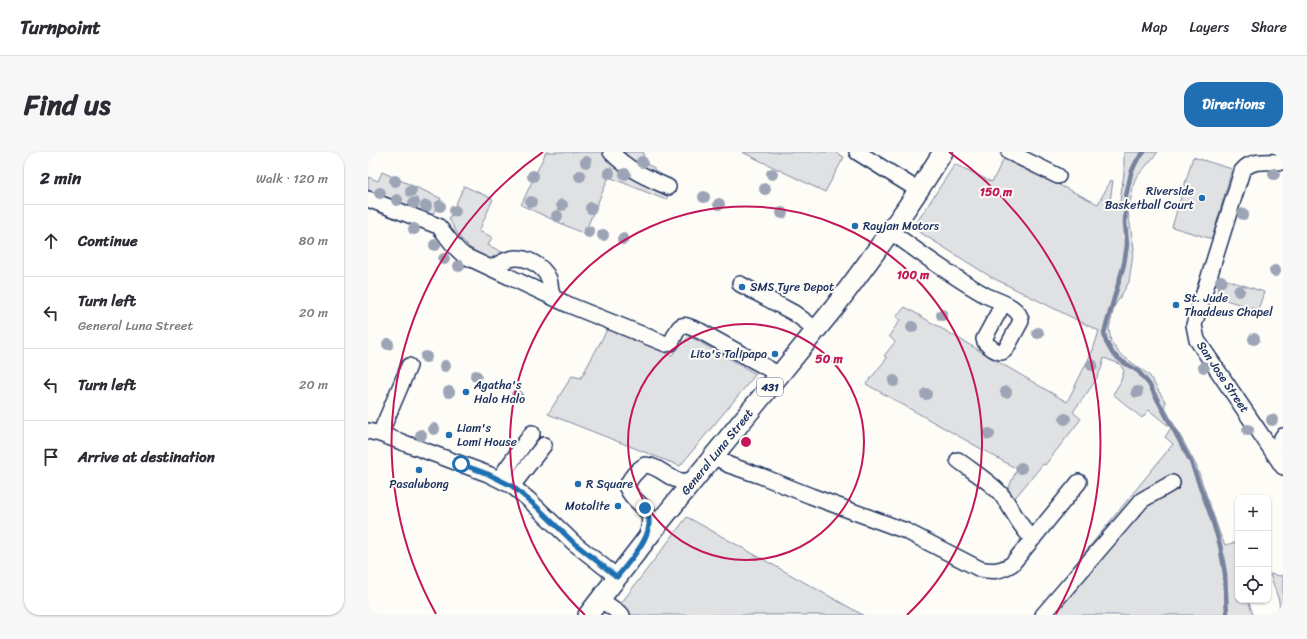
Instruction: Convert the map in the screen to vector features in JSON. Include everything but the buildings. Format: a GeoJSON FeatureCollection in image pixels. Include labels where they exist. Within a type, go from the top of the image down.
{"type":"FeatureCollection","features":[{"type":"Feature","properties":{"kind":"main road","name":"General Luna Street"},"geometry":{"type":"LineString","coordinates":[[588,615],[713,455],[817,330],[861,272],[943,152]]}},
{"type":"Feature","properties":{"kind":"street"},"geometry":{"type":"LineString","coordinates":[[611,152],[617,159],[634,171],[668,187]]}},
{"type":"Feature","properties":{"kind":"street"},"geometry":{"type":"LineString","coordinates":[[856,152],[918,190]]}},
{"type":"Feature","properties":{"kind":"street"},"geometry":{"type":"LineString","coordinates":[[1009,152],[1058,176]]}},
{"type":"Feature","properties":{"kind":"street","name":"San Jose Street"},"geometry":{"type":"LineString","coordinates":[[1283,162],[1255,163],[1245,167],[1242,171],[1195,320],[1194,330],[1197,340],[1283,467]]}},
{"type":"Feature","properties":{"kind":"street"},"geometry":{"type":"LineString","coordinates":[[368,199],[438,226],[462,254],[553,297],[666,344],[671,343],[679,327],[687,325],[780,375]]}},
{"type":"Feature","properties":{"kind":"street"},"geometry":{"type":"LineString","coordinates":[[890,231],[947,273],[1003,304]]}},
{"type":"Feature","properties":{"kind":"street"},"geometry":{"type":"LineString","coordinates":[[490,268],[511,258],[528,260],[536,264],[548,276],[553,297]]}},
{"type":"Feature","properties":{"kind":"street"},"geometry":{"type":"LineString","coordinates":[[740,284],[794,313],[817,330]]}},
{"type":"Feature","properties":{"kind":"street"},"geometry":{"type":"LineString","coordinates":[[409,366],[374,432],[407,438],[496,481],[532,503],[574,543],[617,577]]}},
{"type":"Feature","properties":{"kind":"street"},"geometry":{"type":"LineString","coordinates":[[496,481],[532,433]]}},
{"type":"Feature","properties":{"kind":"street"},"geometry":{"type":"LineString","coordinates":[[1274,452],[1283,436]]}},
{"type":"Feature","properties":{"kind":"street"},"geometry":{"type":"LineString","coordinates":[[496,481],[544,445]]}},
{"type":"Feature","properties":{"kind":"street"},"geometry":{"type":"LineString","coordinates":[[713,455],[735,468],[761,476],[906,531],[980,569],[990,571],[1002,570],[1012,564],[1079,482]]}},
{"type":"Feature","properties":{"kind":"street"},"geometry":{"type":"LineString","coordinates":[[958,460],[992,485],[1000,493],[1007,502],[1019,524],[1033,539]]}},
{"type":"Feature","properties":{"kind":"street"},"geometry":{"type":"LineString","coordinates":[[644,543],[650,521],[648,513],[642,504],[628,491],[628,482],[639,469],[645,465],[680,481],[688,482],[694,479]]}},
{"type":"Feature","properties":{"kind":"street"},"geometry":{"type":"LineString","coordinates":[[1043,615],[1142,500],[1172,483]]}},
{"type":"Feature","properties":{"kind":"street"},"geometry":{"type":"LineString","coordinates":[[600,599],[622,615]]}},
{"type":"Feature","properties":{"kind":"shaded area"},"geometry":{"type":"Polygon","coordinates":[[[546,152],[642,152],[644,153],[641,162],[653,167],[658,175],[673,185],[666,200],[609,177],[584,234],[521,205],[546,152]]]}},
{"type":"Feature","properties":{"kind":"shaded area"},"geometry":{"type":"Polygon","coordinates":[[[742,152],[835,152],[844,157],[825,192],[742,152]]]}},
{"type":"Feature","properties":{"kind":"shaded area"},"geometry":{"type":"Polygon","coordinates":[[[1124,152],[1158,152],[1135,179],[1128,212],[1134,248],[1129,282],[1114,307],[1109,329],[1111,342],[1120,354],[1149,375],[1166,403],[1164,406],[1196,465],[1221,537],[1225,545],[1235,542],[1235,603],[1249,603],[1253,615],[1034,615],[1173,444],[1165,437],[1171,428],[1149,410],[1142,418],[1113,394],[1120,383],[1124,371],[1120,364],[1104,358],[1096,380],[1073,412],[1081,419],[1045,465],[1043,464],[1014,499],[1008,489],[1017,469],[866,384],[887,358],[884,356],[895,342],[889,336],[900,320],[896,317],[905,307],[1067,402],[1093,350],[1099,331],[991,277],[913,228],[955,164],[992,182],[1004,158],[1098,204],[1111,180],[1113,181],[1109,207],[1119,208],[1124,173],[1124,152]]]}},
{"type":"Feature","properties":{"kind":"shaded area","name":"Riverside Basketball Court"},"geometry":{"type":"Polygon","coordinates":[[[1193,157],[1232,169],[1212,239],[1172,227],[1193,157]]]}},
{"type":"Feature","properties":{"kind":"shaded area"},"geometry":{"type":"Polygon","coordinates":[[[382,172],[440,198],[441,199],[431,218],[376,195],[368,189],[368,177],[378,181],[382,172]]]}},
{"type":"Feature","properties":{"kind":"shaded area"},"geometry":{"type":"Polygon","coordinates":[[[464,186],[493,199],[479,231],[492,237],[488,245],[502,252],[494,261],[478,253],[467,245],[462,240],[449,219],[464,186]]]}},
{"type":"Feature","properties":{"kind":"shaded area"},"geometry":{"type":"Polygon","coordinates":[[[1221,278],[1264,292],[1258,310],[1216,297],[1221,278]]]}},
{"type":"Feature","properties":{"kind":"shaded area"},"geometry":{"type":"Polygon","coordinates":[[[608,328],[672,355],[689,336],[756,374],[680,466],[548,414],[572,376],[581,378],[608,328]]]}},
{"type":"Feature","properties":{"kind":"shaded area"},"geometry":{"type":"Polygon","coordinates":[[[687,517],[863,615],[612,615],[687,517]]]}},
{"type":"Feature","properties":{"kind":"shaded area"},"geometry":{"type":"Polygon","coordinates":[[[1271,574],[1281,576],[1283,574],[1283,615],[1280,615],[1279,601],[1271,574]]]}},
{"type":"Feature","properties":{"kind":"waterway"},"geometry":{"type":"LineString","coordinates":[[1144,152],[1136,162],[1131,173],[1126,196],[1125,222],[1127,245],[1124,264],[1104,333],[1106,342],[1113,354],[1138,371],[1149,384],[1191,462],[1220,545],[1225,574],[1227,615]]}},
{"type":"Feature","properties":{"kind":"place","name":"Riverside Basketball Court"},"geometry":{"type":"Point","coordinates":[1202,198]}},
{"type":"Feature","properties":{"kind":"place","name":"Rayjan Motors"},"geometry":{"type":"Point","coordinates":[855,226]}},
{"type":"Feature","properties":{"kind":"place","name":"SMS Tyre Depot"},"geometry":{"type":"Point","coordinates":[742,287]}},
{"type":"Feature","properties":{"kind":"place","name":"St. Jude Thaddeus Chapel"},"geometry":{"type":"Point","coordinates":[1176,305]}},
{"type":"Feature","properties":{"kind":"place","name":"Lito's Talipapa"},"geometry":{"type":"Point","coordinates":[775,354]}},
{"type":"Feature","properties":{"kind":"place","name":"Agatha's Halo Halo"},"geometry":{"type":"Point","coordinates":[466,392]}},
{"type":"Feature","properties":{"kind":"place","name":"Liam's Lomi House"},"geometry":{"type":"Point","coordinates":[449,435]}},
{"type":"Feature","properties":{"kind":"place","name":"Pasalubong"},"geometry":{"type":"Point","coordinates":[419,470]}},
{"type":"Feature","properties":{"kind":"place","name":"R Square"},"geometry":{"type":"Point","coordinates":[578,484]}},
{"type":"Feature","properties":{"kind":"place","name":"Motolite"},"geometry":{"type":"Point","coordinates":[618,506]}},
{"type":"Feature","properties":{"kind":"route"},"geometry":{"type":"LineString","coordinates":[[461,464],[488,474],[512,486],[537,507],[574,543],[617,577],[644,543],[650,521],[645,508]]}}]}
